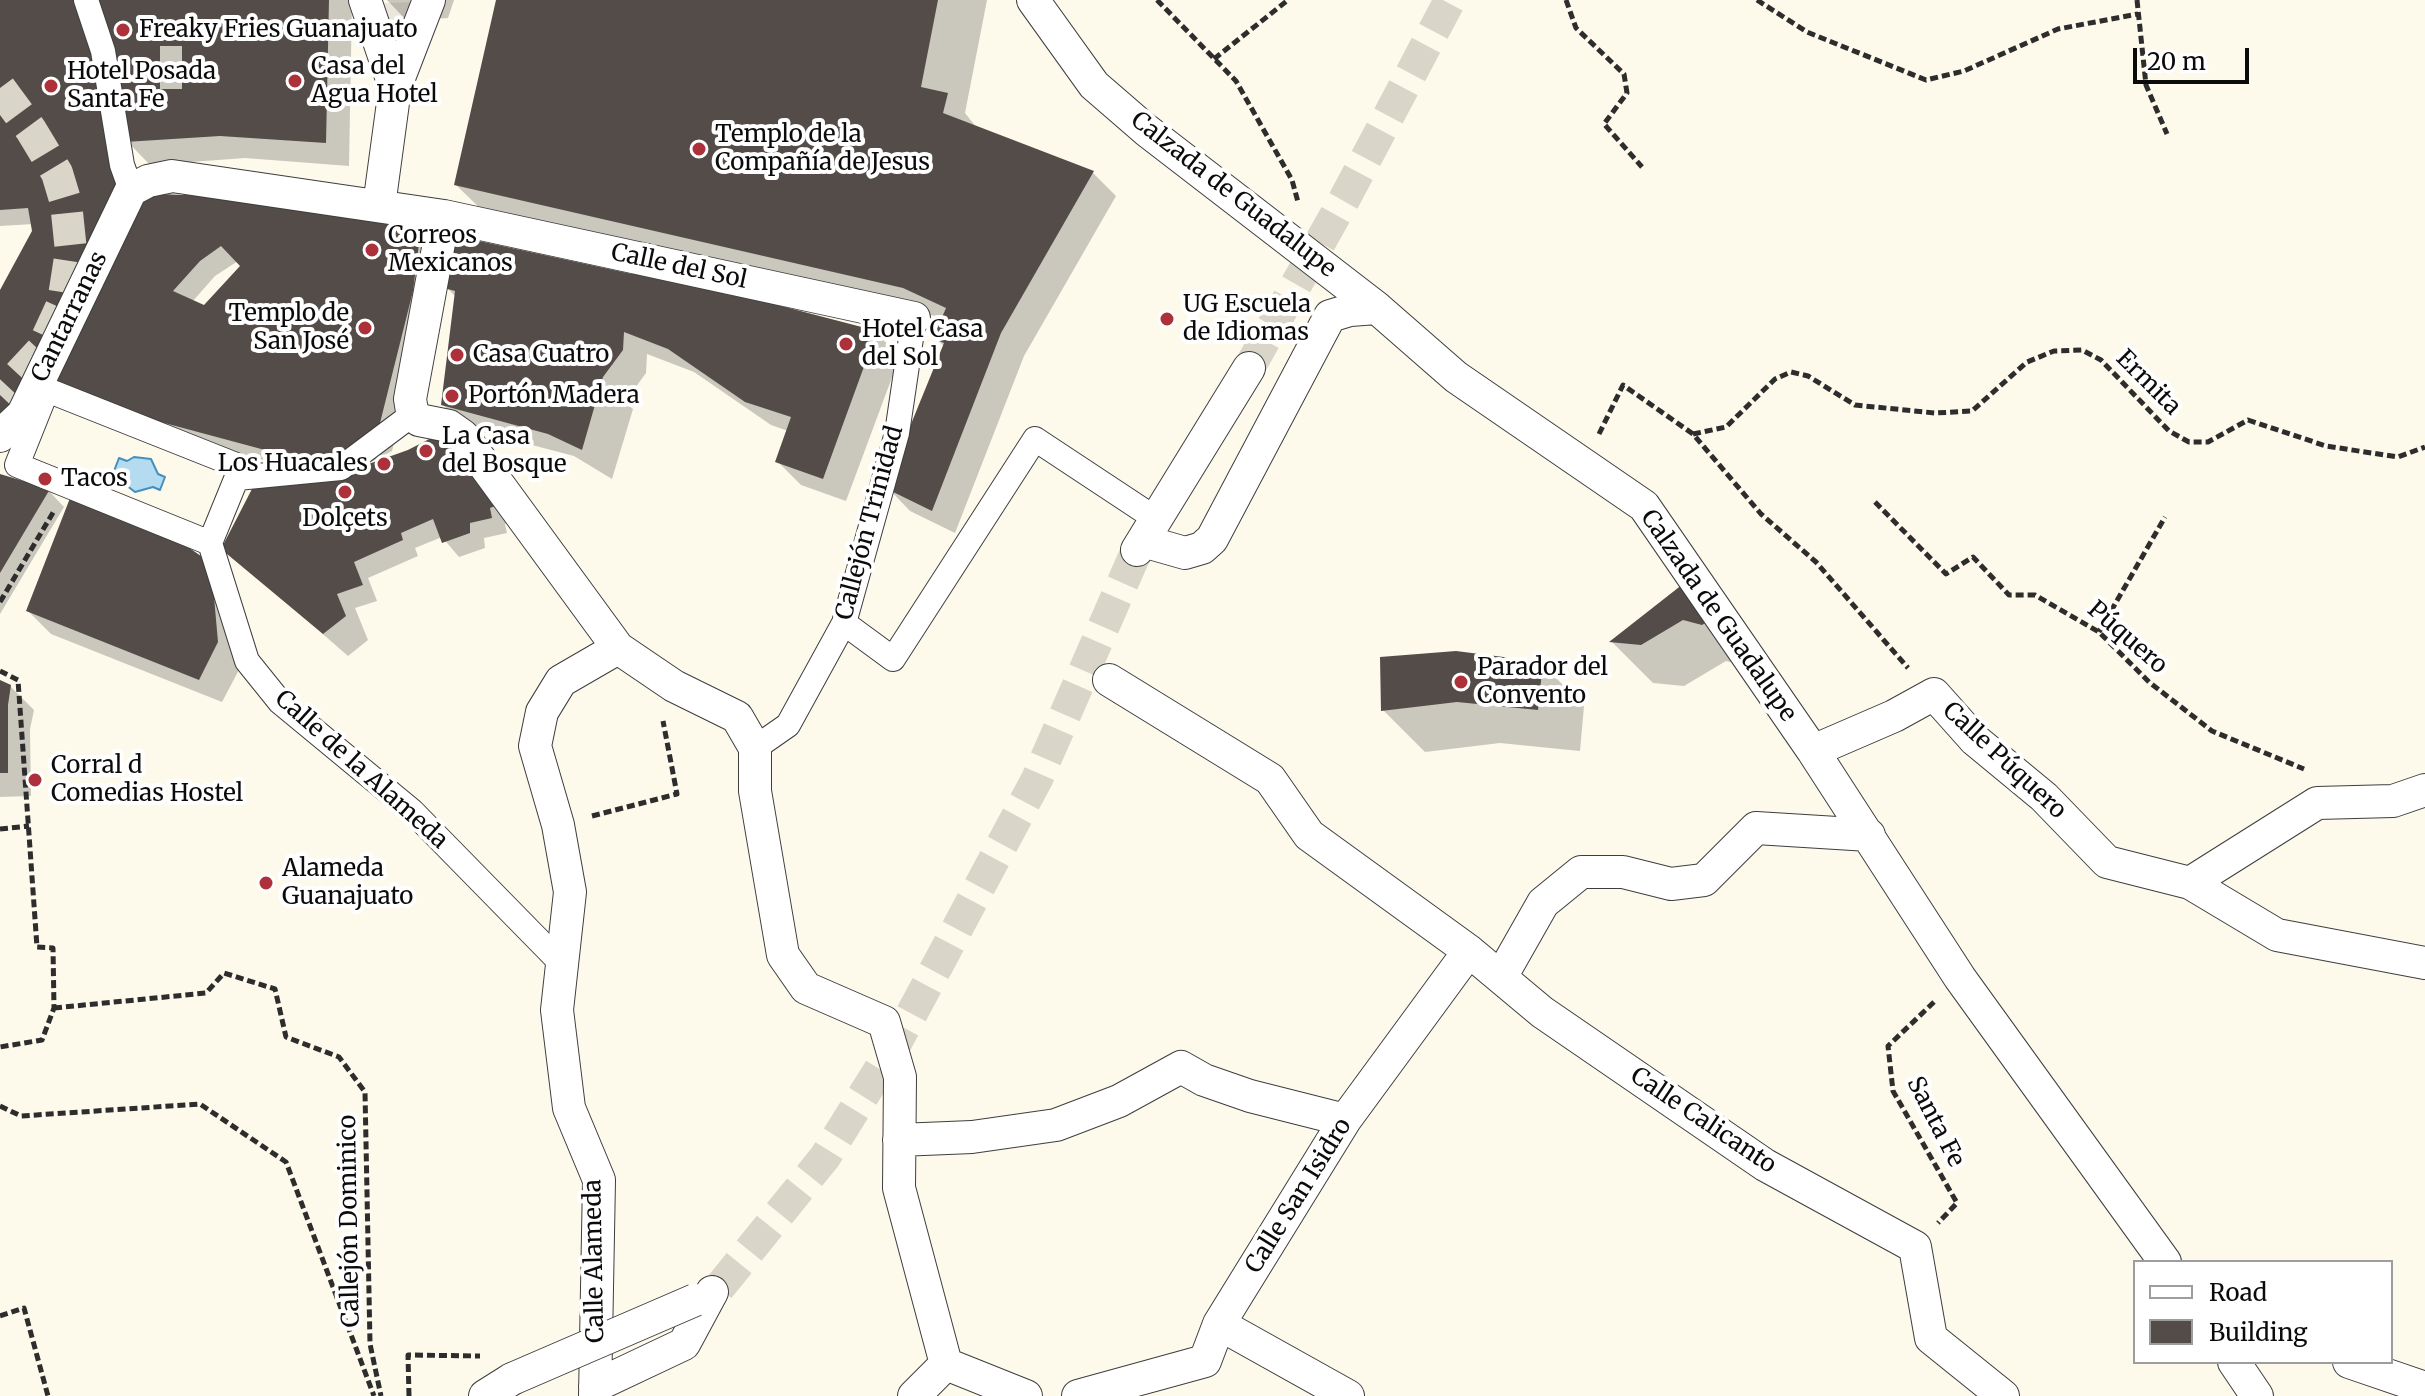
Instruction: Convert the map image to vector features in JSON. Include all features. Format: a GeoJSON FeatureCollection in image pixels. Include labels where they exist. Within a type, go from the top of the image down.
{"type":"FeatureCollection","features":[{"type":"Feature","properties":{"kind":"street"},"geometry":{"type":"LineString","coordinates":[[86,0],[103,51],[122,165],[131,190]]}},
{"type":"Feature","properties":{"kind":"street"},"geometry":{"type":"LineString","coordinates":[[365,0],[395,88]]}},
{"type":"Feature","properties":{"kind":"street"},"geometry":{"type":"LineString","coordinates":[[379,206],[395,88],[429,0]]}},
{"type":"Feature","properties":{"kind":"street","name":"Calzada de Guadalupe"},"geometry":{"type":"LineString","coordinates":[[1033,0],[1094,85],[1146,130],[1377,308],[1456,377],[1644,506],[1813,751],[1960,978],[2164,1260]]}},
{"type":"Feature","properties":{"kind":"street","name":"Calle del Sol"},"geometry":{"type":"LineString","coordinates":[[131,190],[148,181],[172,176],[444,216],[914,318]]}},
{"type":"Feature","properties":{"kind":"street","name":"Cantarranas"},"geometry":{"type":"LineString","coordinates":[[0,436],[23,414],[131,190]]}},
{"type":"Feature","properties":{"kind":"street"},"geometry":{"type":"LineString","coordinates":[[444,216],[410,399],[413,414],[426,423],[449,426],[463,436],[618,648],[674,686],[737,717],[755,748],[755,791],[783,955],[806,988],[884,1022],[900,1077],[899,1188],[946,1364]]}},
{"type":"Feature","properties":{"kind":"street"},"geometry":{"type":"LineString","coordinates":[[844,623],[893,659],[1035,439],[1145,537],[1185,553],[1202,548],[1212,539],[1330,316],[1350,310],[1377,308]]}},
{"type":"Feature","properties":{"kind":"street","name":"Callejón Trinidad"},"geometry":{"type":"LineString","coordinates":[[755,748],[788,725],[844,623],[897,433],[914,318]]}},
{"type":"Feature","properties":{"kind":"street"},"geometry":{"type":"LineString","coordinates":[[1145,537],[1249,368]]}},
{"type":"Feature","properties":{"kind":"street"},"geometry":{"type":"LineString","coordinates":[[47,390],[241,467],[237,478],[210,543],[17,465],[47,390]]}},
{"type":"Feature","properties":{"kind":"street"},"geometry":{"type":"LineString","coordinates":[[237,478],[341,468],[413,414]]}},
{"type":"Feature","properties":{"kind":"street","name":"Calle de la Alameda"},"geometry":{"type":"LineString","coordinates":[[210,543],[247,661],[280,702],[412,811],[563,965]]}},
{"type":"Feature","properties":{"kind":"street","name":"Calle Alameda"},"geometry":{"type":"LineString","coordinates":[[595,1391],[599,1180],[569,1108],[557,1010],[570,892],[558,825],[535,746],[542,712],[561,681],[618,648]]}},
{"type":"Feature","properties":{"kind":"street","name":"Calle Calicanto"},"geometry":{"type":"LineString","coordinates":[[1109,680],[1270,779],[1309,835],[1469,951],[1542,1012],[1765,1165],[1915,1247]]}},
{"type":"Feature","properties":{"kind":"street","name":"Calle Púquero"},"geometry":{"type":"LineString","coordinates":[[1813,751],[1894,716],[1934,694],[1975,740],[2044,797],[2107,862],[2190,883],[2277,935],[2425,963]]}},
{"type":"Feature","properties":{"kind":"street"},"geometry":{"type":"LineString","coordinates":[[2190,883],[2317,803],[2393,801],[2425,790]]}},
{"type":"Feature","properties":{"kind":"street"},"geometry":{"type":"LineString","coordinates":[[1501,977],[1543,903],[1581,872],[1623,872],[1671,884],[1704,880],[1756,828],[1869,835]]}},
{"type":"Feature","properties":{"kind":"street","name":"Calle San Isidro"},"geometry":{"type":"LineString","coordinates":[[1219,1324],[1345,1120],[1469,951]]}},
{"type":"Feature","properties":{"kind":"street"},"geometry":{"type":"LineString","coordinates":[[899,1140],[972,1137],[1056,1125],[1119,1101],[1181,1067],[1250,1096],[1345,1120]]}},
{"type":"Feature","properties":{"kind":"street"},"geometry":{"type":"LineString","coordinates":[[1915,1247],[1931,1338],[2003,1396]]}},
{"type":"Feature","properties":{"kind":"street"},"geometry":{"type":"LineString","coordinates":[[485,1396],[512,1379],[709,1293],[684,1344],[595,1391]]}},
{"type":"Feature","properties":{"kind":"street"},"geometry":{"type":"LineString","coordinates":[[1078,1396],[1205,1361],[1219,1324],[1348,1396]]}},
{"type":"Feature","properties":{"kind":"street"},"geometry":{"type":"LineString","coordinates":[[914,1396],[946,1364]]}},
{"type":"Feature","properties":{"kind":"street"},"geometry":{"type":"LineString","coordinates":[[946,1364],[1026,1396]]}},
{"type":"Feature","properties":{"kind":"street"},"geometry":{"type":"LineString","coordinates":[[2235,1364],[2257,1396]]}},
{"type":"Feature","properties":{"kind":"street"},"geometry":{"type":"LineString","coordinates":[[2355,1364],[2425,1388]]}},
{"type":"Feature","properties":{"kind":"path"},"geometry":{"type":"LineString","coordinates":[[1157,0],[1236,81],[1292,180],[1301,215]]}},
{"type":"Feature","properties":{"kind":"path"},"geometry":{"type":"LineString","coordinates":[[1214,59],[1288,0]]}},
{"type":"Feature","properties":{"kind":"path"},"geometry":{"type":"LineString","coordinates":[[1566,0],[1576,28],[1624,74],[1627,93],[1604,124],[1642,167]]}},
{"type":"Feature","properties":{"kind":"path"},"geometry":{"type":"LineString","coordinates":[[1757,0],[1807,32],[1926,80],[1964,71],[2058,29],[2138,14]]}},
{"type":"Feature","properties":{"kind":"path"},"geometry":{"type":"LineString","coordinates":[[2137,0],[2146,85],[2167,134]]}},
{"type":"Feature","properties":{"kind":"path","name":"Ermita"},"geometry":{"type":"LineString","coordinates":[[1693,434],[1726,427],[1775,379],[1791,372],[1808,376],[1855,405],[1935,413],[1972,411],[2027,362],[2054,351],[2082,350],[2101,360],[2169,431],[2189,442],[2208,442],[2248,420],[2326,446],[2398,457],[2425,447]]}},
{"type":"Feature","properties":{"kind":"path"},"geometry":{"type":"LineString","coordinates":[[1584,463],[1623,385],[1693,434],[1761,514],[1816,562],[1934,694]]}},
{"type":"Feature","properties":{"kind":"path"},"geometry":{"type":"LineString","coordinates":[[0,602],[69,486]]}},
{"type":"Feature","properties":{"kind":"path","name":"Púquero"},"geometry":{"type":"LineString","coordinates":[[1875,502],[1946,574],[1973,557],[2009,595],[2035,595],[2099,632],[2149,682],[2212,731],[2306,770],[2317,803]]}},
{"type":"Feature","properties":{"kind":"path"},"geometry":{"type":"LineString","coordinates":[[2099,632],[2165,517]]}},
{"type":"Feature","properties":{"kind":"path"},"geometry":{"type":"LineString","coordinates":[[0,671],[18,680],[37,947],[53,948],[54,1008],[42,1040],[0,1047]]}},
{"type":"Feature","properties":{"kind":"path"},"geometry":{"type":"LineString","coordinates":[[558,825],[677,794],[659,703],[674,686]]}},
{"type":"Feature","properties":{"kind":"path"},"geometry":{"type":"LineString","coordinates":[[0,829],[29,826]]}},
{"type":"Feature","properties":{"kind":"path","name":"Callejón Dominico"},"geometry":{"type":"LineString","coordinates":[[54,1008],[206,993],[224,973],[275,989],[286,1037],[339,1057],[365,1092],[370,1344],[381,1396]]}},
{"type":"Feature","properties":{"kind":"path","name":"Santa Fe"},"geometry":{"type":"LineString","coordinates":[[1915,1247],[1957,1203],[1893,1091],[1888,1046],[1960,978]]}},
{"type":"Feature","properties":{"kind":"path"},"geometry":{"type":"LineString","coordinates":[[0,1106],[21,1116],[200,1104],[286,1162],[374,1396]]}},
{"type":"Feature","properties":{"kind":"path"},"geometry":{"type":"LineString","coordinates":[[0,1316],[24,1308],[48,1396]]}},
{"type":"Feature","properties":{"kind":"shaded area"},"geometry":{"type":"Polygon","coordinates":[[[421,2],[395,74],[384,3],[421,2]]]}},
{"type":"Feature","properties":{"kind":"water"},"geometry":{"type":"Polygon","coordinates":[[[134,457],[151,459],[158,474],[165,477],[160,490],[153,487],[135,492],[126,485],[122,474],[114,471],[119,458],[127,461],[134,457]]]}},
{"type":"Feature","properties":{"kind":"building"},"geometry":{"type":"Polygon","coordinates":[[[0,0],[78,0],[97,56],[118,195],[48,337],[0,422],[0,290],[32,231],[28,208],[0,210],[0,0]]]}},
{"type":"Feature","properties":{"kind":"building"},"geometry":{"type":"Polygon","coordinates":[[[99,0],[329,0],[326,143],[220,136],[125,142],[99,0]],[[160,46],[160,89],[182,89],[182,46],[160,46]]]}},
{"type":"Feature","properties":{"kind":"building","name":"Templo de la Compañía de Jesus"},"geometry":{"type":"Polygon","coordinates":[[[496,0],[938,0],[921,87],[948,93],[943,113],[1094,171],[1001,333],[932,511],[885,488],[944,343],[933,338],[946,308],[903,288],[454,185],[496,0]]]}},
{"type":"Feature","properties":{"kind":"building"},"geometry":{"type":"Polygon","coordinates":[[[159,194],[212,196],[421,228],[413,291],[377,435],[330,460],[291,457],[64,396],[51,380],[143,199],[159,194]],[[221,246],[200,261],[173,291],[204,305],[240,266],[221,246]]]}},
{"type":"Feature","properties":{"kind":"building"},"geometry":{"type":"Polygon","coordinates":[[[456,236],[632,274],[632,267],[877,331],[823,479],[775,462],[791,417],[745,402],[668,349],[624,332],[623,350],[603,377],[582,450],[548,434],[441,405],[455,291],[444,288],[456,236]]]}},
{"type":"Feature","properties":{"kind":"building"},"geometry":{"type":"Polygon","coordinates":[[[437,435],[473,463],[500,504],[490,508],[492,518],[470,523],[470,533],[442,543],[433,519],[401,533],[403,540],[354,562],[363,585],[337,594],[346,616],[323,634],[221,549],[253,487],[294,485],[329,478],[408,450],[437,435]]]}},
{"type":"Feature","properties":{"kind":"building"},"geometry":{"type":"Polygon","coordinates":[[[0,474],[50,489],[0,573],[0,474]]]}},
{"type":"Feature","properties":{"kind":"building"},"geometry":{"type":"Polygon","coordinates":[[[72,493],[162,529],[211,563],[218,642],[199,680],[26,611],[72,493]]]}},
{"type":"Feature","properties":{"kind":"building","name":"Parador del Convento"},"geometry":{"type":"Polygon","coordinates":[[[1683,584],[1710,620],[1702,625],[1683,620],[1641,645],[1609,642],[1683,584]]]}},
{"type":"Feature","properties":{"kind":"building","name":"Parador del Convento"},"geometry":{"type":"Polygon","coordinates":[[[1456,651],[1543,662],[1538,710],[1457,702],[1381,711],[1380,657],[1456,651]]]}},
{"type":"Feature","properties":{"kind":"building"},"geometry":{"type":"Polygon","coordinates":[[[0,680],[11,685],[8,773],[0,773],[0,680]]]}},
{"type":"Feature","properties":{"kind":"tunnel"},"geometry":{"type":"LineString","coordinates":[[1249,368],[1345,198],[1450,0]]}},
{"type":"Feature","properties":{"kind":"tunnel"},"geometry":{"type":"LineString","coordinates":[[0,88],[57,173],[66,203],[71,251],[63,303],[41,351],[0,395]]}},
{"type":"Feature","properties":{"kind":"tunnel"},"geometry":{"type":"LineString","coordinates":[[719,1288],[825,1157],[896,1043],[1037,779],[1137,550]]}},
{"type":"Feature","properties":{"kind":"place","name":"Freaky Fries Guanajuato"},"geometry":{"type":"Point","coordinates":[123,30]}},
{"type":"Feature","properties":{"kind":"place","name":"Casa del Agua Hotel"},"geometry":{"type":"Point","coordinates":[295,81]}},
{"type":"Feature","properties":{"kind":"place","name":"Hotel Posada Santa Fe"},"geometry":{"type":"Point","coordinates":[51,86]}},
{"type":"Feature","properties":{"kind":"place","name":"Templo de la Compañía de Jesus"},"geometry":{"type":"Point","coordinates":[699,149]}},
{"type":"Feature","properties":{"kind":"place","name":"Correos Mexicanos"},"geometry":{"type":"Point","coordinates":[372,250]}},
{"type":"Feature","properties":{"kind":"place","name":"UG Escuela de Idiomas"},"geometry":{"type":"Point","coordinates":[1167,319]}},
{"type":"Feature","properties":{"kind":"place","name":"Templo de San José"},"geometry":{"type":"Point","coordinates":[365,328]}},
{"type":"Feature","properties":{"kind":"place","name":"Hotel Casa del Sol"},"geometry":{"type":"Point","coordinates":[846,344]}},
{"type":"Feature","properties":{"kind":"place","name":"Casa Cuatro"},"geometry":{"type":"Point","coordinates":[457,355]}},
{"type":"Feature","properties":{"kind":"place","name":"Portón Madera"},"geometry":{"type":"Point","coordinates":[452,396]}},
{"type":"Feature","properties":{"kind":"place","name":"La Casa del Bosque"},"geometry":{"type":"Point","coordinates":[426,451]}},
{"type":"Feature","properties":{"kind":"place","name":"Los Huacales"},"geometry":{"type":"Point","coordinates":[384,464]}},
{"type":"Feature","properties":{"kind":"place","name":"Tacos"},"geometry":{"type":"Point","coordinates":[45,479]}},
{"type":"Feature","properties":{"kind":"place","name":"Dolçets"},"geometry":{"type":"Point","coordinates":[345,492]}},
{"type":"Feature","properties":{"kind":"place","name":"Parador del Convento"},"geometry":{"type":"Point","coordinates":[1461,682]}},
{"type":"Feature","properties":{"kind":"place","name":"Corral d Comedias Hostel"},"geometry":{"type":"Point","coordinates":[35,780]}},
{"type":"Feature","properties":{"kind":"place","name":"Alameda Guanajuato"},"geometry":{"type":"Point","coordinates":[266,883]}}]}
